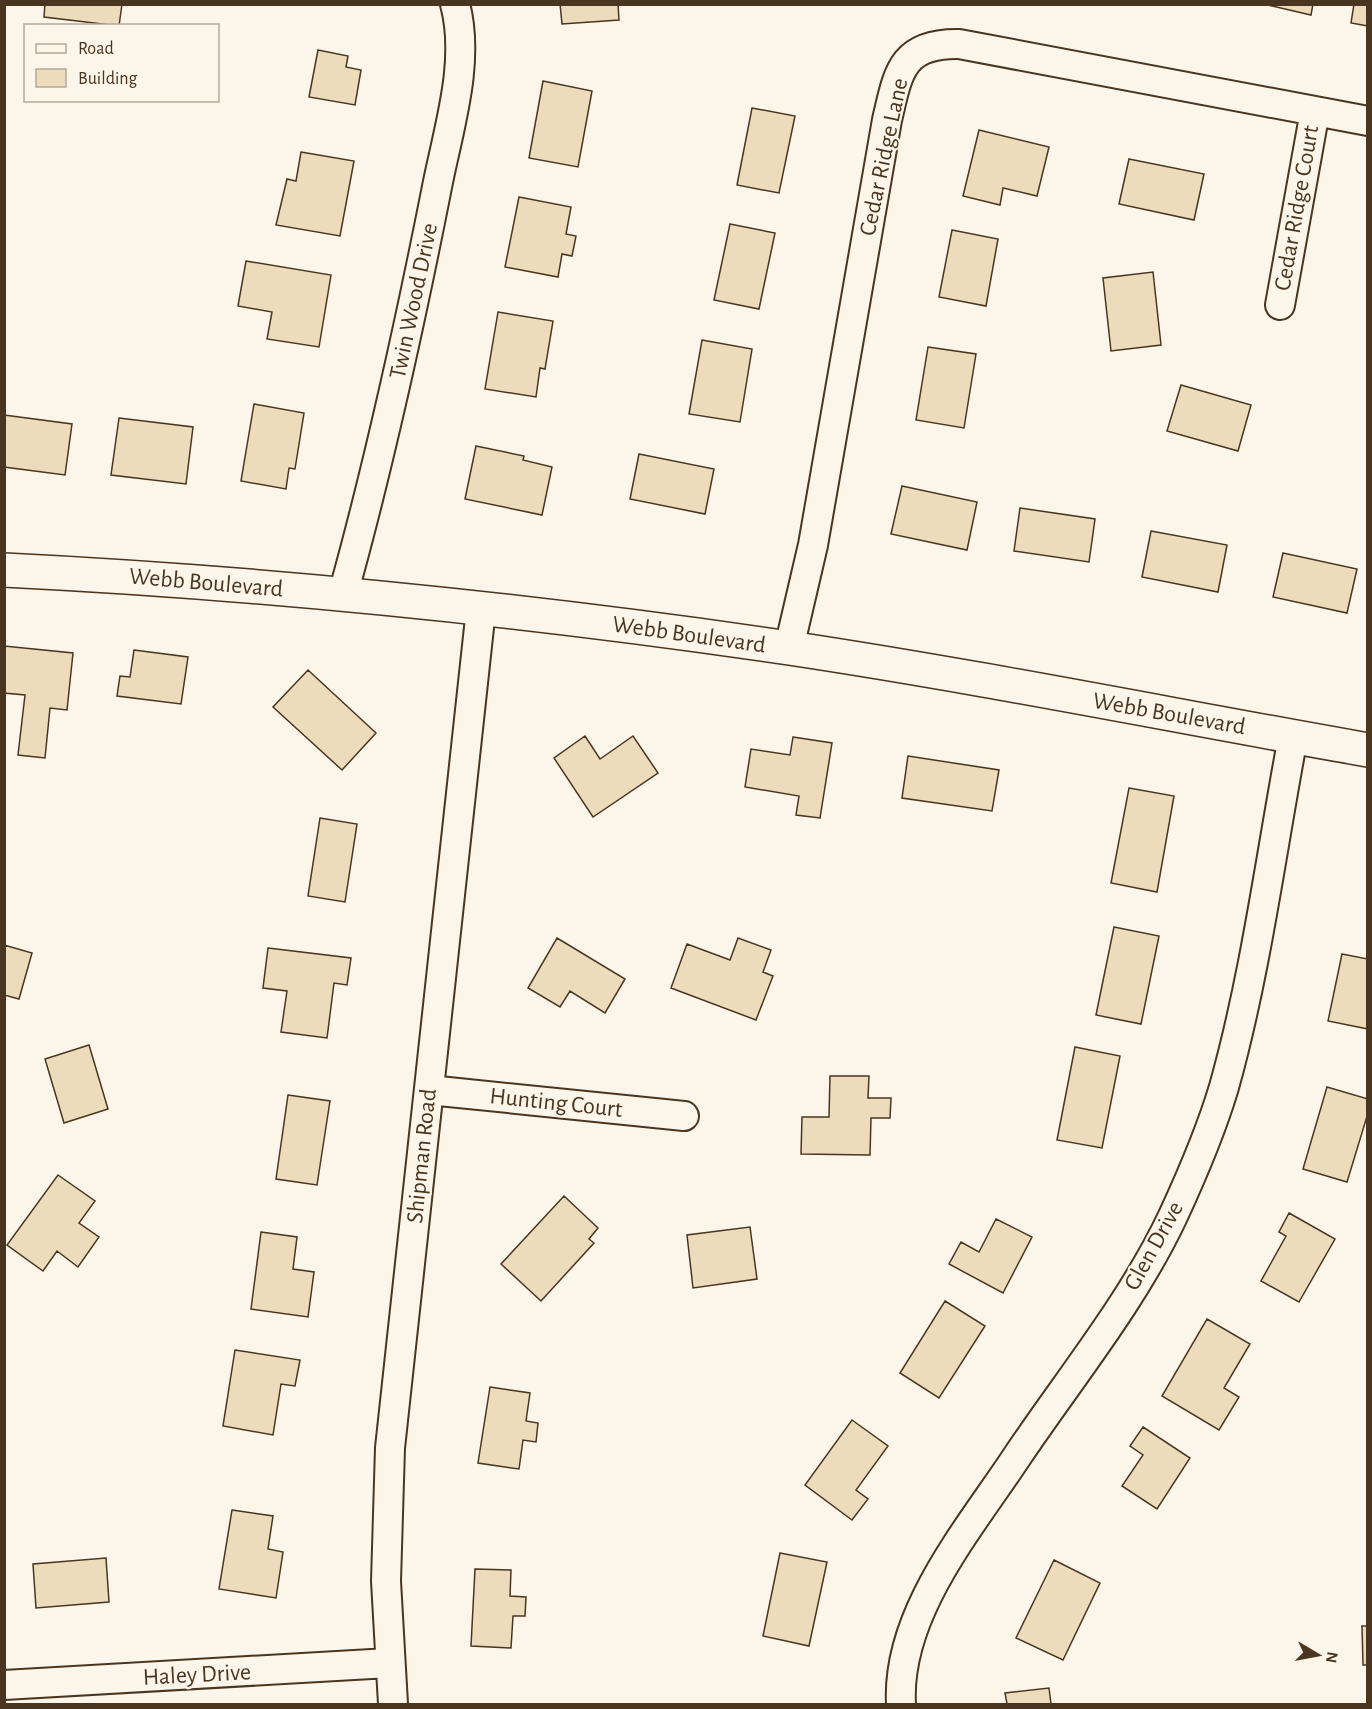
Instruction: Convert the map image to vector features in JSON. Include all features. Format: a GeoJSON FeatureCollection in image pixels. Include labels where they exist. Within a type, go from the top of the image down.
{"type":"FeatureCollection","features":[{"type":"Feature","properties":{"kind":"street","name":"Twin Wood Drive"},"geometry":{"type":"LineString","coordinates":[[343,594],[374,485],[408,337],[457,84],[460,24],[455,4]]}},
{"type":"Feature","properties":{"kind":"street","name":"Cedar Ridge Lane"},"geometry":{"type":"LineString","coordinates":[[789,648],[813,545],[887,120],[899,75],[907,61],[924,46],[959,44],[1368,121]]}},
{"type":"Feature","properties":{"kind":"street","name":"Cedar Ridge Court"},"geometry":{"type":"LineString","coordinates":[[1280,305],[1315,111]]}},
{"type":"Feature","properties":{"kind":"street","name":"Webb Boulevard"},"geometry":{"type":"LineString","coordinates":[[4,570],[162,579],[343,594],[789,648],[1368,750]]}},
{"type":"Feature","properties":{"kind":"street","name":"Shipman Road"},"geometry":{"type":"LineString","coordinates":[[393,1704],[386,1581],[390,1448],[481,609]]}},
{"type":"Feature","properties":{"kind":"street","name":"Glen Drive"},"geometry":{"type":"LineString","coordinates":[[901,1704],[907,1647],[922,1604],[961,1540],[1150,1259],[1199,1158],[1223,1088],[1248,979],[1293,737]]}},
{"type":"Feature","properties":{"kind":"street","name":"Hunting Court"},"geometry":{"type":"LineString","coordinates":[[429,1090],[684,1116]]}},
{"type":"Feature","properties":{"kind":"street","name":"Haley Drive"},"geometry":{"type":"LineString","coordinates":[[4,1685],[389,1663]]}},
{"type":"Feature","properties":{"kind":"building"},"geometry":{"type":"Polygon","coordinates":[[[45,4],[122,4],[119,24],[44,17],[45,4]]]}},
{"type":"Feature","properties":{"kind":"building"},"geometry":{"type":"Polygon","coordinates":[[[560,4],[618,4],[619,20],[562,24],[560,4]]]}},
{"type":"Feature","properties":{"kind":"building"},"geometry":{"type":"Polygon","coordinates":[[[1263,4],[1313,4],[1311,15],[1263,4]]]}},
{"type":"Feature","properties":{"kind":"building"},"geometry":{"type":"Polygon","coordinates":[[[1354,4],[1368,4],[1368,26],[1351,23],[1354,4]]]}},
{"type":"Feature","properties":{"kind":"building"},"geometry":{"type":"Polygon","coordinates":[[[318,50],[348,56],[346,67],[361,70],[355,105],[309,97],[318,50]]]}},
{"type":"Feature","properties":{"kind":"building"},"geometry":{"type":"Polygon","coordinates":[[[543,81],[592,91],[578,167],[529,158],[543,81]]]}},
{"type":"Feature","properties":{"kind":"building"},"geometry":{"type":"Polygon","coordinates":[[[752,108],[795,116],[779,193],[737,185],[752,108]]]}},
{"type":"Feature","properties":{"kind":"building"},"geometry":{"type":"Polygon","coordinates":[[[979,130],[1049,147],[1037,196],[1003,188],[1000,205],[963,196],[979,130]]]}},
{"type":"Feature","properties":{"kind":"building"},"geometry":{"type":"Polygon","coordinates":[[[301,152],[354,161],[340,236],[276,225],[287,179],[296,181],[301,152]]]}},
{"type":"Feature","properties":{"kind":"building"},"geometry":{"type":"Polygon","coordinates":[[[1129,159],[1204,174],[1194,220],[1119,204],[1129,159]]]}},
{"type":"Feature","properties":{"kind":"building"},"geometry":{"type":"Polygon","coordinates":[[[519,197],[571,207],[566,234],[576,236],[572,256],[562,254],[558,277],[505,267],[519,197]]]}},
{"type":"Feature","properties":{"kind":"building"},"geometry":{"type":"Polygon","coordinates":[[[730,224],[775,233],[759,309],[714,300],[730,224]]]}},
{"type":"Feature","properties":{"kind":"building"},"geometry":{"type":"Polygon","coordinates":[[[952,230],[998,239],[986,306],[939,297],[952,230]]]}},
{"type":"Feature","properties":{"kind":"building"},"geometry":{"type":"Polygon","coordinates":[[[246,261],[331,275],[319,347],[267,339],[272,312],[238,306],[246,261]]]}},
{"type":"Feature","properties":{"kind":"building"},"geometry":{"type":"Polygon","coordinates":[[[1153,272],[1161,345],[1111,351],[1103,278],[1153,272]]]}},
{"type":"Feature","properties":{"kind":"building"},"geometry":{"type":"Polygon","coordinates":[[[498,312],[553,321],[545,369],[540,368],[536,397],[485,389],[498,312]]]}},
{"type":"Feature","properties":{"kind":"building"},"geometry":{"type":"Polygon","coordinates":[[[702,340],[752,349],[740,422],[689,414],[702,340]]]}},
{"type":"Feature","properties":{"kind":"building"},"geometry":{"type":"Polygon","coordinates":[[[928,347],[976,354],[964,428],[916,420],[928,347]]]}},
{"type":"Feature","properties":{"kind":"building"},"geometry":{"type":"Polygon","coordinates":[[[1181,385],[1251,405],[1238,451],[1167,431],[1181,385]]]}},
{"type":"Feature","properties":{"kind":"building"},"geometry":{"type":"Polygon","coordinates":[[[254,404],[304,413],[295,469],[289,468],[286,489],[241,481],[254,404]]]}},
{"type":"Feature","properties":{"kind":"building"},"geometry":{"type":"Polygon","coordinates":[[[4,415],[72,424],[65,475],[4,467],[4,415]]]}},
{"type":"Feature","properties":{"kind":"building"},"geometry":{"type":"Polygon","coordinates":[[[119,418],[193,427],[186,484],[111,475],[119,418]]]}},
{"type":"Feature","properties":{"kind":"building"},"geometry":{"type":"Polygon","coordinates":[[[476,446],[524,456],[523,460],[552,467],[542,515],[465,499],[476,446]]]}},
{"type":"Feature","properties":{"kind":"building"},"geometry":{"type":"Polygon","coordinates":[[[639,454],[714,469],[705,514],[630,499],[639,454]]]}},
{"type":"Feature","properties":{"kind":"building"},"geometry":{"type":"Polygon","coordinates":[[[902,486],[977,502],[967,550],[891,534],[902,486]]]}},
{"type":"Feature","properties":{"kind":"building"},"geometry":{"type":"Polygon","coordinates":[[[1020,508],[1095,519],[1089,562],[1014,551],[1020,508]]]}},
{"type":"Feature","properties":{"kind":"building"},"geometry":{"type":"Polygon","coordinates":[[[1151,531],[1227,545],[1218,592],[1142,577],[1151,531]]]}},
{"type":"Feature","properties":{"kind":"building"},"geometry":{"type":"Polygon","coordinates":[[[1283,553],[1357,569],[1347,613],[1273,597],[1283,553]]]}},
{"type":"Feature","properties":{"kind":"building"},"geometry":{"type":"Polygon","coordinates":[[[4,646],[73,653],[67,710],[50,708],[45,758],[18,755],[25,695],[4,693],[4,646]]]}},
{"type":"Feature","properties":{"kind":"building"},"geometry":{"type":"Polygon","coordinates":[[[134,650],[188,657],[181,704],[117,696],[120,676],[130,677],[134,650]]]}},
{"type":"Feature","properties":{"kind":"building"},"geometry":{"type":"Polygon","coordinates":[[[308,670],[376,733],[342,770],[273,707],[308,670]]]}},
{"type":"Feature","properties":{"kind":"building"},"geometry":{"type":"Polygon","coordinates":[[[585,736],[600,759],[633,736],[658,773],[593,817],[554,758],[585,736]]]}},
{"type":"Feature","properties":{"kind":"building"},"geometry":{"type":"Polygon","coordinates":[[[793,737],[832,743],[820,818],[796,815],[799,796],[745,787],[751,749],[790,755],[793,737]]]}},
{"type":"Feature","properties":{"kind":"building"},"geometry":{"type":"Polygon","coordinates":[[[908,756],[999,770],[992,811],[902,798],[908,756]]]}},
{"type":"Feature","properties":{"kind":"building"},"geometry":{"type":"Polygon","coordinates":[[[1129,788],[1174,796],[1157,892],[1111,883],[1129,788]]]}},
{"type":"Feature","properties":{"kind":"building"},"geometry":{"type":"Polygon","coordinates":[[[320,818],[357,824],[345,902],[308,896],[320,818]]]}},
{"type":"Feature","properties":{"kind":"building"},"geometry":{"type":"Polygon","coordinates":[[[1114,927],[1159,936],[1141,1024],[1096,1015],[1114,927]]]}},
{"type":"Feature","properties":{"kind":"building"},"geometry":{"type":"Polygon","coordinates":[[[557,938],[625,979],[605,1013],[570,991],[560,1007],[528,988],[557,938]]]}},
{"type":"Feature","properties":{"kind":"building"},"geometry":{"type":"Polygon","coordinates":[[[738,938],[771,950],[763,972],[773,976],[756,1020],[671,988],[687,944],[730,960],[738,938]]]}},
{"type":"Feature","properties":{"kind":"building"},"geometry":{"type":"Polygon","coordinates":[[[4,945],[32,953],[19,999],[4,995],[4,945]]]}},
{"type":"Feature","properties":{"kind":"building"},"geometry":{"type":"Polygon","coordinates":[[[268,948],[351,958],[347,985],[334,983],[327,1038],[281,1032],[287,991],[263,988],[268,948]]]}},
{"type":"Feature","properties":{"kind":"building"},"geometry":{"type":"Polygon","coordinates":[[[1342,954],[1368,959],[1368,1029],[1328,1021],[1342,954]]]}},
{"type":"Feature","properties":{"kind":"building"},"geometry":{"type":"Polygon","coordinates":[[[89,1045],[108,1109],[64,1123],[45,1059],[89,1045]]]}},
{"type":"Feature","properties":{"kind":"building"},"geometry":{"type":"Polygon","coordinates":[[[1075,1047],[1120,1056],[1102,1148],[1057,1140],[1075,1047]]]}},
{"type":"Feature","properties":{"kind":"building"},"geometry":{"type":"Polygon","coordinates":[[[830,1076],[869,1076],[868,1098],[891,1098],[890,1118],[871,1118],[870,1155],[801,1154],[802,1117],[829,1117],[830,1076]]]}},
{"type":"Feature","properties":{"kind":"building"},"geometry":{"type":"Polygon","coordinates":[[[1327,1087],[1368,1099],[1368,1113],[1347,1182],[1303,1169],[1327,1087]]]}},
{"type":"Feature","properties":{"kind":"building"},"geometry":{"type":"Polygon","coordinates":[[[288,1095],[330,1101],[317,1185],[276,1179],[288,1095]]]}},
{"type":"Feature","properties":{"kind":"building"},"geometry":{"type":"Polygon","coordinates":[[[58,1175],[95,1201],[79,1223],[99,1237],[78,1267],[57,1251],[43,1271],[7,1245],[58,1175]]]}},
{"type":"Feature","properties":{"kind":"building"},"geometry":{"type":"Polygon","coordinates":[[[564,1196],[598,1228],[589,1239],[594,1243],[541,1301],[501,1264],[564,1196]]]}},
{"type":"Feature","properties":{"kind":"building"},"geometry":{"type":"Polygon","coordinates":[[[1289,1213],[1335,1239],[1299,1302],[1261,1281],[1286,1236],[1279,1232],[1289,1213]]]}},
{"type":"Feature","properties":{"kind":"building"},"geometry":{"type":"Polygon","coordinates":[[[996,1219],[1032,1237],[1003,1293],[949,1264],[961,1242],[979,1252],[996,1219]]]}},
{"type":"Feature","properties":{"kind":"building"},"geometry":{"type":"Polygon","coordinates":[[[750,1227],[757,1279],[693,1288],[687,1235],[750,1227]]]}},
{"type":"Feature","properties":{"kind":"building"},"geometry":{"type":"Polygon","coordinates":[[[261,1232],[297,1237],[293,1269],[314,1272],[308,1317],[251,1309],[261,1232]]]}},
{"type":"Feature","properties":{"kind":"building"},"geometry":{"type":"Polygon","coordinates":[[[945,1301],[985,1326],[939,1398],[900,1373],[945,1301]]]}},
{"type":"Feature","properties":{"kind":"building"},"geometry":{"type":"Polygon","coordinates":[[[1207,1319],[1250,1344],[1224,1388],[1239,1397],[1219,1430],[1162,1396],[1207,1319]]]}},
{"type":"Feature","properties":{"kind":"building"},"geometry":{"type":"Polygon","coordinates":[[[235,1350],[300,1360],[295,1386],[281,1384],[273,1435],[223,1426],[235,1350]]]}},
{"type":"Feature","properties":{"kind":"building"},"geometry":{"type":"Polygon","coordinates":[[[490,1387],[530,1393],[526,1421],[538,1423],[536,1442],[523,1440],[519,1469],[478,1463],[490,1387]]]}},
{"type":"Feature","properties":{"kind":"building"},"geometry":{"type":"Polygon","coordinates":[[[852,1420],[888,1446],[856,1490],[868,1499],[852,1520],[805,1485],[852,1420]]]}},
{"type":"Feature","properties":{"kind":"building"},"geometry":{"type":"Polygon","coordinates":[[[1143,1427],[1190,1458],[1157,1509],[1122,1486],[1143,1455],[1130,1446],[1143,1427]]]}},
{"type":"Feature","properties":{"kind":"building"},"geometry":{"type":"Polygon","coordinates":[[[232,1510],[273,1516],[268,1549],[283,1552],[276,1598],[219,1589],[232,1510]]]}},
{"type":"Feature","properties":{"kind":"building"},"geometry":{"type":"Polygon","coordinates":[[[780,1553],[827,1562],[809,1646],[763,1636],[780,1553]]]}},
{"type":"Feature","properties":{"kind":"building"},"geometry":{"type":"Polygon","coordinates":[[[106,1558],[109,1602],[36,1608],[33,1564],[106,1558]]]}},
{"type":"Feature","properties":{"kind":"building"},"geometry":{"type":"Polygon","coordinates":[[[1054,1560],[1100,1583],[1063,1660],[1016,1638],[1054,1560]]]}},
{"type":"Feature","properties":{"kind":"building"},"geometry":{"type":"Polygon","coordinates":[[[475,1569],[511,1570],[510,1596],[526,1597],[525,1616],[513,1616],[511,1648],[471,1646],[475,1569]]]}},
{"type":"Feature","properties":{"kind":"building"},"geometry":{"type":"Polygon","coordinates":[[[1362,1626],[1368,1626],[1368,1665],[1363,1665],[1362,1626]]]}},
{"type":"Feature","properties":{"kind":"building"},"geometry":{"type":"Polygon","coordinates":[[[1049,1688],[1051,1704],[1007,1704],[1005,1693],[1049,1688]]]}}]}
